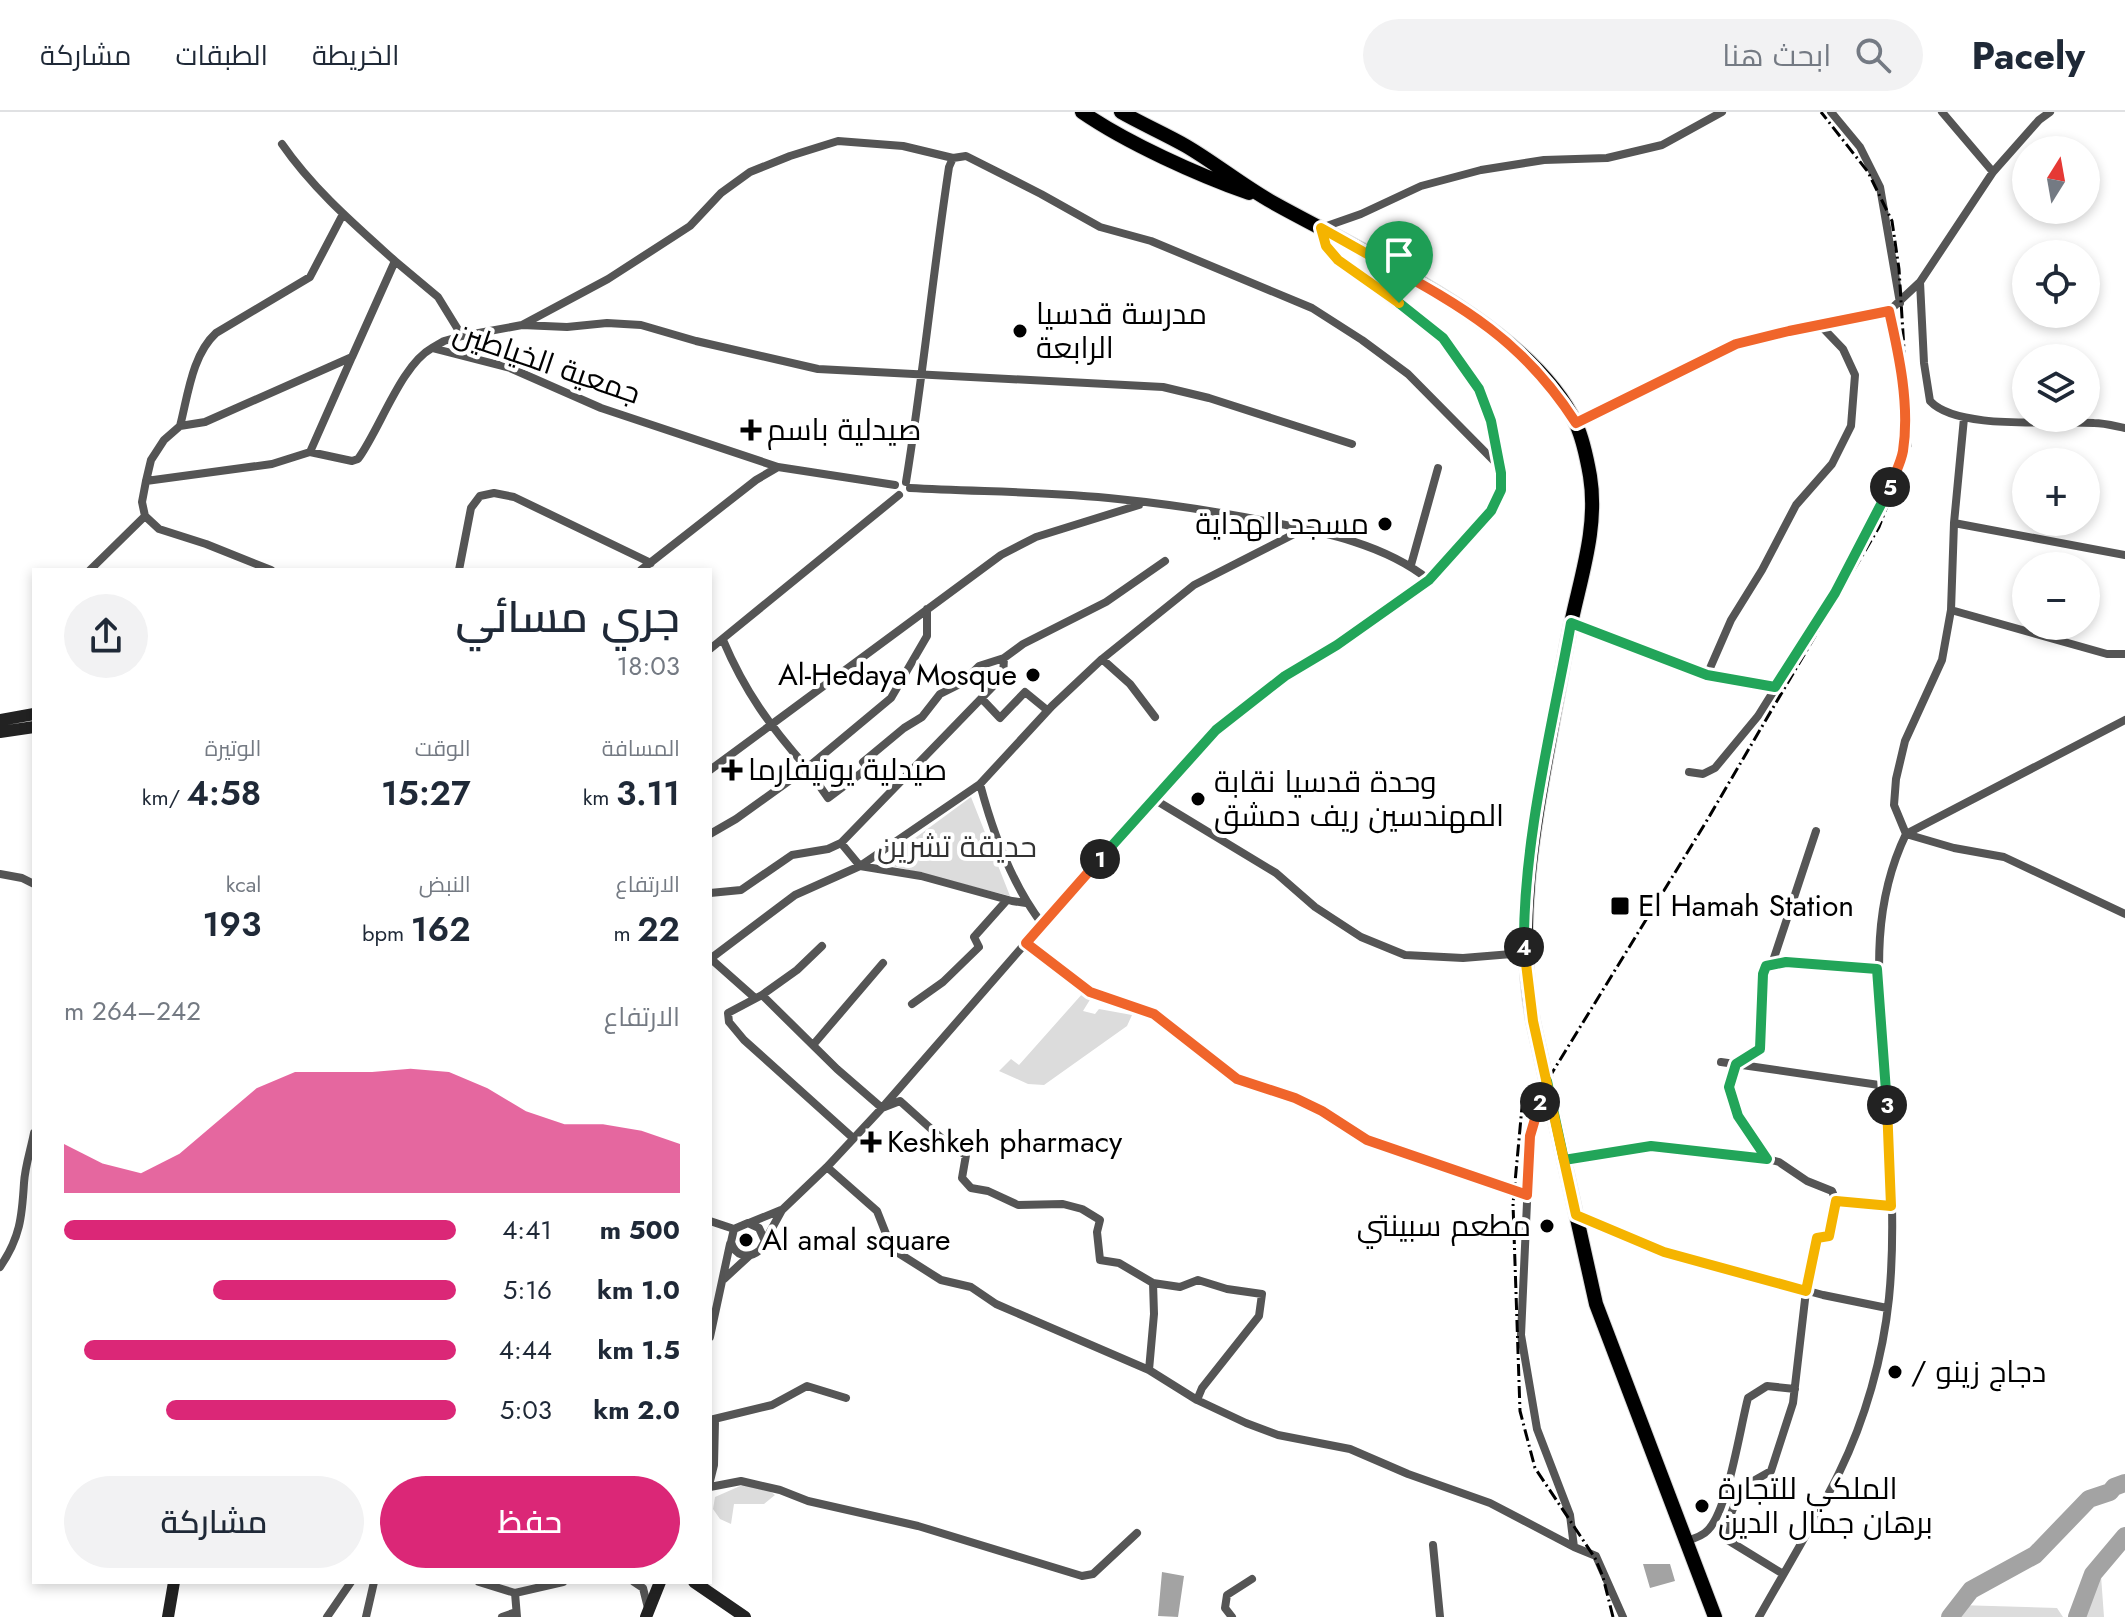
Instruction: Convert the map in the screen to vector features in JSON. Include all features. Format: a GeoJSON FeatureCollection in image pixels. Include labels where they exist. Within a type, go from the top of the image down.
{"type":"FeatureCollection","features":[{"type":"Feature","properties":{"kind":"main road"},"geometry":{"type":"LineString","coordinates":[[1082,112],[1113,131],[1199,173],[1269,200]]}},
{"type":"Feature","properties":{"kind":"main road"},"geometry":{"type":"LineString","coordinates":[[1121,112],[1187,147],[1269,200],[1456,303],[1537,369],[1576,423],[1590,478],[1593,511],[1540,792],[1525,902],[1524,953],[1529,998],[1596,1304],[1715,1617]]}},
{"type":"Feature","properties":{"kind":"main road"},"geometry":{"type":"LineString","coordinates":[[0,720],[32,714]]}},
{"type":"Feature","properties":{"kind":"main road"},"geometry":{"type":"LineString","coordinates":[[0,732],[32,727]]}},
{"type":"Feature","properties":{"kind":"main road"},"geometry":{"type":"LineString","coordinates":[[168,1617],[174,1584]]}},
{"type":"Feature","properties":{"kind":"main road"},"geometry":{"type":"LineString","coordinates":[[647,1614],[659,1584]]}},
{"type":"Feature","properties":{"kind":"main road"},"geometry":{"type":"LineString","coordinates":[[696,1584],[728,1611],[745,1617]]}},
{"type":"Feature","properties":{"kind":"street"},"geometry":{"type":"LineString","coordinates":[[723,1280],[760,1250],[782,1210],[882,1108],[1152,798],[1216,730],[1285,676],[1337,645],[1429,580],[1491,511],[1501,490],[1501,473],[1491,421],[1479,389],[1464,364],[1443,338],[1421,318],[1338,260],[1326,246],[1321,228],[1361,214],[1421,186],[1481,170],[1544,160],[1607,158],[1662,145],[1722,112]]}},
{"type":"Feature","properties":{"kind":"street"},"geometry":{"type":"LineString","coordinates":[[1831,112],[1860,147],[1880,187],[1900,303]]}},
{"type":"Feature","properties":{"kind":"street"},"geometry":{"type":"LineString","coordinates":[[1942,112],[1993,172]]}},
{"type":"Feature","properties":{"kind":"street"},"geometry":{"type":"LineString","coordinates":[[1576,423],[1736,344],[1889,311],[1920,282],[1993,172],[2039,120],[2050,112]]}},
{"type":"Feature","properties":{"kind":"street"},"geometry":{"type":"LineString","coordinates":[[522,325],[608,279],[690,226],[721,193],[750,172],[838,141],[903,146],[953,158],[966,156],[1100,227],[1151,241],[1312,308],[1408,374],[1497,464]]}},
{"type":"Feature","properties":{"kind":"street"},"geometry":{"type":"LineString","coordinates":[[282,144],[298,167],[343,214],[438,297],[462,336]]}},
{"type":"Feature","properties":{"kind":"street"},"geometry":{"type":"LineString","coordinates":[[712,648],[899,495],[908,493],[928,312],[949,167],[953,158]]}},
{"type":"Feature","properties":{"kind":"street"},"geometry":{"type":"LineString","coordinates":[[180,426],[199,356],[207,341],[310,277],[343,214]]}},
{"type":"Feature","properties":{"kind":"street"},"geometry":{"type":"LineString","coordinates":[[146,481],[272,464],[310,452],[395,261]]}},
{"type":"Feature","properties":{"kind":"street"},"geometry":{"type":"LineString","coordinates":[[1920,282],[1924,363],[1930,401],[1942,411],[1964,418],[2096,423],[2125,428]]}},
{"type":"Feature","properties":{"kind":"street"},"geometry":{"type":"LineString","coordinates":[[1689,772],[1703,774],[1715,768],[1758,716],[1835,593],[1890,488],[1903,451],[1904,400],[1898,349],[1889,311]]}},
{"type":"Feature","properties":{"kind":"street"},"geometry":{"type":"LineString","coordinates":[[432,348],[462,336],[522,325],[641,325],[818,369],[1163,387],[1209,398],[1352,444]]}},
{"type":"Feature","properties":{"kind":"street"},"geometry":{"type":"LineString","coordinates":[[1707,675],[1731,620],[1796,505],[1832,464],[1851,426],[1855,375],[1843,349],[1820,325]]}},
{"type":"Feature","properties":{"kind":"street","name":"جمعية الخياطين"},"geometry":{"type":"LineString","coordinates":[[310,452],[352,461],[358,459],[404,380],[422,354],[432,348],[510,368],[601,408],[778,467],[895,485]]}},
{"type":"Feature","properties":{"kind":"street"},"geometry":{"type":"LineString","coordinates":[[266,568],[159,529],[145,516],[142,502],[151,460],[164,440],[180,426],[205,422],[352,357]]}},
{"type":"Feature","properties":{"kind":"street"},"geometry":{"type":"LineString","coordinates":[[1906,834],[1894,805],[1896,779],[1905,741],[1942,660],[1951,610],[1954,523],[1964,418]]}},
{"type":"Feature","properties":{"kind":"street"},"geometry":{"type":"LineString","coordinates":[[644,568],[756,480],[778,467]]}},
{"type":"Feature","properties":{"kind":"street"},"geometry":{"type":"LineString","coordinates":[[1411,565],[1438,468]]}},
{"type":"Feature","properties":{"kind":"street"},"geometry":{"type":"LineString","coordinates":[[899,495],[895,491],[898,482],[1118,499],[1218,512],[1305,528],[1351,541],[1411,565],[1429,580]]}},
{"type":"Feature","properties":{"kind":"street"},"geometry":{"type":"LineString","coordinates":[[459,568],[471,508],[480,496],[494,493],[528,503],[651,563]]}},
{"type":"Feature","properties":{"kind":"street"},"geometry":{"type":"LineString","coordinates":[[712,768],[1001,555],[1036,537],[1144,503]]}},
{"type":"Feature","properties":{"kind":"street"},"geometry":{"type":"LineString","coordinates":[[92,568],[145,516]]}},
{"type":"Feature","properties":{"kind":"street"},"geometry":{"type":"LineString","coordinates":[[1954,523],[2125,555]]}},
{"type":"Feature","properties":{"kind":"street"},"geometry":{"type":"LineString","coordinates":[[712,957],[795,895],[860,866],[980,784],[1047,710],[1102,659],[1194,585],[1305,528]]}},
{"type":"Feature","properties":{"kind":"street"},"geometry":{"type":"LineString","coordinates":[[723,640],[740,679],[770,725],[828,798],[868,768],[863,762],[922,717],[940,694],[962,683],[979,666],[1004,658],[1023,644],[1106,602],[1165,561]]}},
{"type":"Feature","properties":{"kind":"street"},"geometry":{"type":"LineString","coordinates":[[712,833],[807,768],[891,698],[927,636],[927,609]]}},
{"type":"Feature","properties":{"kind":"street"},"geometry":{"type":"LineString","coordinates":[[1951,610],[2092,650],[2125,654]]}},
{"type":"Feature","properties":{"kind":"street"},"geometry":{"type":"LineString","coordinates":[[1571,623],[1707,675],[1775,687]]}},
{"type":"Feature","properties":{"kind":"street"},"geometry":{"type":"LineString","coordinates":[[712,893],[741,890],[792,855],[828,849],[841,843],[1003,676],[1004,658]]}},
{"type":"Feature","properties":{"kind":"street"},"geometry":{"type":"LineString","coordinates":[[1102,659],[1130,684],[1155,717]]}},
{"type":"Feature","properties":{"kind":"street"},"geometry":{"type":"LineString","coordinates":[[982,699],[1000,718],[1025,692],[1047,710]]}},
{"type":"Feature","properties":{"kind":"street"},"geometry":{"type":"LineString","coordinates":[[1759,1617],[1840,1472],[1871,1389],[1887,1308],[1891,1206],[1877,969],[1881,920],[1894,860],[1906,834],[2125,720]]}},
{"type":"Feature","properties":{"kind":"street"},"geometry":{"type":"LineString","coordinates":[[980,784],[989,818],[1026,903],[1043,925]]}},
{"type":"Feature","properties":{"kind":"street"},"geometry":{"type":"LineString","coordinates":[[1152,798],[1276,873],[1315,907],[1361,937],[1405,955],[1463,958],[1524,953]]}},
{"type":"Feature","properties":{"kind":"street"},"geometry":{"type":"LineString","coordinates":[[1772,964],[1816,831]]}},
{"type":"Feature","properties":{"kind":"street"},"geometry":{"type":"LineString","coordinates":[[1906,834],[1954,848],[2004,857],[2125,914]]}},
{"type":"Feature","properties":{"kind":"street"},"geometry":{"type":"LineString","coordinates":[[841,843],[860,866],[921,876],[1026,903]]}},
{"type":"Feature","properties":{"kind":"street"},"geometry":{"type":"LineString","coordinates":[[0,874],[32,883]]}},
{"type":"Feature","properties":{"kind":"street"},"geometry":{"type":"LineString","coordinates":[[912,1004],[943,982],[979,947],[974,937],[1007,900]]}},
{"type":"Feature","properties":{"kind":"street"},"geometry":{"type":"LineString","coordinates":[[1026,943],[1090,992],[1154,1014],[1237,1079],[1295,1098],[1367,1140],[1527,1195]]}},
{"type":"Feature","properties":{"kind":"street"},"geometry":{"type":"LineString","coordinates":[[822,946],[797,970],[728,1013],[729,1022],[744,1040],[853,1138]]}},
{"type":"Feature","properties":{"kind":"street"},"geometry":{"type":"LineString","coordinates":[[712,961],[759,996],[882,1108]]}},
{"type":"Feature","properties":{"kind":"street"},"geometry":{"type":"LineString","coordinates":[[1767,1159],[1738,1116],[1729,1087],[1736,1064],[1760,1049],[1763,974],[1766,966],[1786,962],[1877,969]]}},
{"type":"Feature","properties":{"kind":"street"},"geometry":{"type":"LineString","coordinates":[[813,1045],[883,963]]}},
{"type":"Feature","properties":{"kind":"street"},"geometry":{"type":"LineString","coordinates":[[1721,1062],[1886,1086]]}},
{"type":"Feature","properties":{"kind":"street"},"geometry":{"type":"LineString","coordinates":[[1547,1081],[1530,1136],[1521,1335],[1537,1429],[1570,1515],[1574,1547]]}},
{"type":"Feature","properties":{"kind":"street"},"geometry":{"type":"LineString","coordinates":[[882,1108],[900,1101],[948,1144],[966,1155],[962,1178],[971,1188],[988,1191],[1018,1205],[1063,1204],[1082,1209],[1100,1220],[1097,1232],[1100,1260],[1119,1263],[1153,1283],[1180,1287],[1198,1280],[1227,1289],[1262,1294],[1259,1316],[1202,1388],[1197,1400]]}},
{"type":"Feature","properties":{"kind":"street"},"geometry":{"type":"LineString","coordinates":[[0,1267],[21,1222],[32,1143]]}},
{"type":"Feature","properties":{"kind":"street"},"geometry":{"type":"LineString","coordinates":[[1564,1160],[1651,1146],[1767,1159],[1779,1162],[1807,1181],[1832,1191],[1836,1201],[1829,1236],[1817,1238],[1806,1291],[1793,1403],[1771,1471],[1741,1488],[1725,1529],[1726,1539],[1783,1574]]}},
{"type":"Feature","properties":{"kind":"street"},"geometry":{"type":"LineString","coordinates":[[827,1167],[877,1211],[892,1249],[941,1280],[971,1287],[996,1304],[1149,1370],[1197,1400],[1278,1435],[1350,1449],[1490,1503],[1596,1556],[1623,1617]]}},
{"type":"Feature","properties":{"kind":"street"},"geometry":{"type":"LineString","coordinates":[[1836,1201],[1891,1206]]}},
{"type":"Feature","properties":{"kind":"street"},"geometry":{"type":"LineString","coordinates":[[712,1222],[734,1229],[782,1210]]}},
{"type":"Feature","properties":{"kind":"street"},"geometry":{"type":"LineString","coordinates":[[1576,1215],[1664,1252],[1806,1291],[1887,1308]]}},
{"type":"Feature","properties":{"kind":"street"},"geometry":{"type":"LineString","coordinates":[[748,1223],[759,1228],[764,1239]]}},
{"type":"Feature","properties":{"kind":"street"},"geometry":{"type":"LineString","coordinates":[[712,1328],[734,1229]]}},
{"type":"Feature","properties":{"kind":"street"},"geometry":{"type":"LineString","coordinates":[[731,1242],[739,1254],[749,1256]]}},
{"type":"Feature","properties":{"kind":"street"},"geometry":{"type":"LineString","coordinates":[[1149,1370],[1154,1314],[1153,1283]]}},
{"type":"Feature","properties":{"kind":"street"},"geometry":{"type":"LineString","coordinates":[[712,1474],[712,1420],[772,1405],[807,1386],[846,1398]]}},
{"type":"Feature","properties":{"kind":"street"},"geometry":{"type":"LineString","coordinates":[[1686,1541],[1709,1529],[1719,1507],[1734,1463],[1748,1398],[1767,1386],[1795,1389]]}},
{"type":"Feature","properties":{"kind":"street"},"geometry":{"type":"LineString","coordinates":[[712,1484],[741,1481],[780,1490],[808,1501],[918,1526],[1082,1576],[1093,1574],[1137,1533]]}},
{"type":"Feature","properties":{"kind":"street"},"geometry":{"type":"LineString","coordinates":[[1433,1545],[1440,1617]]}},
{"type":"Feature","properties":{"kind":"street"},"geometry":{"type":"LineString","coordinates":[[1232,1617],[1225,1608],[1227,1595],[1252,1579]]}},
{"type":"Feature","properties":{"kind":"street"},"geometry":{"type":"LineString","coordinates":[[327,1617],[350,1584]]}},
{"type":"Feature","properties":{"kind":"street"},"geometry":{"type":"LineString","coordinates":[[366,1617],[374,1584]]}},
{"type":"Feature","properties":{"kind":"street"},"geometry":{"type":"LineString","coordinates":[[486,1584],[515,1593],[554,1584]]}},
{"type":"Feature","properties":{"kind":"street"},"geometry":{"type":"LineString","coordinates":[[637,1584],[643,1588],[647,1614]]}},
{"type":"Feature","properties":{"kind":"street"},"geometry":{"type":"LineString","coordinates":[[502,1617],[517,1614],[515,1593]]}},
{"type":"Feature","properties":{"kind":"green space","name":"حديقة تشرين"},"geometry":{"type":"Polygon","coordinates":[[[971,797],[1010,896],[881,863],[971,797]]]}},
{"type":"Feature","properties":{"kind":"green space"},"geometry":{"type":"Polygon","coordinates":[[[1083,993],[1091,998],[1083,1011],[1095,1014],[1099,1009],[1132,1015],[1127,1026],[1044,1085],[1028,1084],[999,1071],[1011,1059],[1019,1065],[1083,993]]]}},
{"type":"Feature","properties":{"kind":"green space"},"geometry":{"type":"Polygon","coordinates":[[[747,1483],[775,1495],[764,1504],[734,1504],[731,1524],[720,1519],[713,1509],[715,1497],[747,1483]]]}},
{"type":"Feature","properties":{"kind":"green space"},"geometry":{"type":"Polygon","coordinates":[[[2100,1562],[2104,1617],[2080,1617],[2100,1562]]]}},
{"type":"Feature","properties":{"kind":"green space"},"geometry":{"type":"Polygon","coordinates":[[[1958,1605],[2057,1608],[2063,1617],[1951,1617],[1958,1605]]]}},
{"type":"Feature","properties":{"kind":"shaded area"},"geometry":{"type":"Polygon","coordinates":[[[1643,1564],[1670,1564],[1675,1581],[1650,1588],[1643,1564]]]}},
{"type":"Feature","properties":{"kind":"shaded area"},"geometry":{"type":"Polygon","coordinates":[[[1162,1572],[1184,1576],[1178,1617],[1158,1616],[1162,1572]]]}},
{"type":"Feature","properties":{"kind":"waterway"},"geometry":{"type":"LineString","coordinates":[[1950,1617],[1971,1590],[2035,1555],[2089,1499],[2125,1483]]}},
{"type":"Feature","properties":{"kind":"waterway"},"geometry":{"type":"LineString","coordinates":[[2077,1617],[2093,1574],[2125,1536]]}},
{"type":"Feature","properties":{"kind":"railway"},"geometry":{"type":"LineString","coordinates":[[1613,1617],[1595,1558],[1535,1468],[1520,1411],[1513,1204],[1522,1107],[1547,1081],[1706,822],[1879,527],[1910,446],[1899,269],[1892,221],[1868,172],[1821,112]]}},
{"type":"Feature","properties":{"kind":"place","name":"مدرسة قدسيا الرابعة"},"geometry":{"type":"Point","coordinates":[1020,331]}},
{"type":"Feature","properties":{"kind":"place","name":"صيدلية باسم"},"geometry":{"type":"Point","coordinates":[751,430]}},
{"type":"Feature","properties":{"kind":"place","name":"مسجد الهداية"},"geometry":{"type":"Point","coordinates":[1385,524]}},
{"type":"Feature","properties":{"kind":"place","name":"Al-Hedaya Mosque"},"geometry":{"type":"Point","coordinates":[1033,675]}},
{"type":"Feature","properties":{"kind":"place","name":"صيدلية يونيفارما"},"geometry":{"type":"Point","coordinates":[732,770]}},
{"type":"Feature","properties":{"kind":"place","name":"وحدة قدسيا نقابة المهندسين ريف دمشق"},"geometry":{"type":"Point","coordinates":[1198,799]}},
{"type":"Feature","properties":{"kind":"place","name":"El Hamah Station"},"geometry":{"type":"Point","coordinates":[1620,906]}},
{"type":"Feature","properties":{"kind":"place","name":"Keshkeh pharmacy"},"geometry":{"type":"Point","coordinates":[871,1142]}},
{"type":"Feature","properties":{"kind":"place","name":"مطعم سبينتي"},"geometry":{"type":"Point","coordinates":[1547,1226]}},
{"type":"Feature","properties":{"kind":"place","name":"Al amal square"},"geometry":{"type":"Point","coordinates":[746,1240]}},
{"type":"Feature","properties":{"kind":"place","name":"/ دجاج زينو"},"geometry":{"type":"Point","coordinates":[1895,1372]}},
{"type":"Feature","properties":{"kind":"place","name":"الملكي للتجارة برهان جمال الدين"},"geometry":{"type":"Point","coordinates":[1702,1506]}},
{"type":"Feature","properties":{"kind":"route"},"geometry":{"type":"LineString","coordinates":[[1399,303],[1338,260],[1326,246],[1321,228],[1456,303],[1488,326],[1537,369],[1576,423],[1736,344],[1889,311],[1898,349],[1904,400],[1903,451],[1890,488],[1835,593],[1775,687],[1707,675],[1571,623],[1540,792],[1525,902],[1524,953],[1529,998],[1533,1021],[1547,1081],[1564,1160],[1576,1215],[1664,1252],[1806,1291],[1817,1238],[1829,1236],[1836,1201],[1891,1206],[1877,969],[1786,962],[1766,966],[1763,974],[1760,1049],[1736,1064],[1729,1087],[1738,1116],[1767,1159],[1651,1146],[1564,1160],[1547,1081],[1530,1136],[1527,1195],[1367,1140],[1295,1098],[1237,1079],[1154,1014],[1090,992],[1026,943],[1152,798],[1216,730],[1285,676],[1337,645],[1429,580],[1491,511],[1501,490],[1501,473],[1491,421],[1479,389],[1443,338],[1399,303]]}}]}
